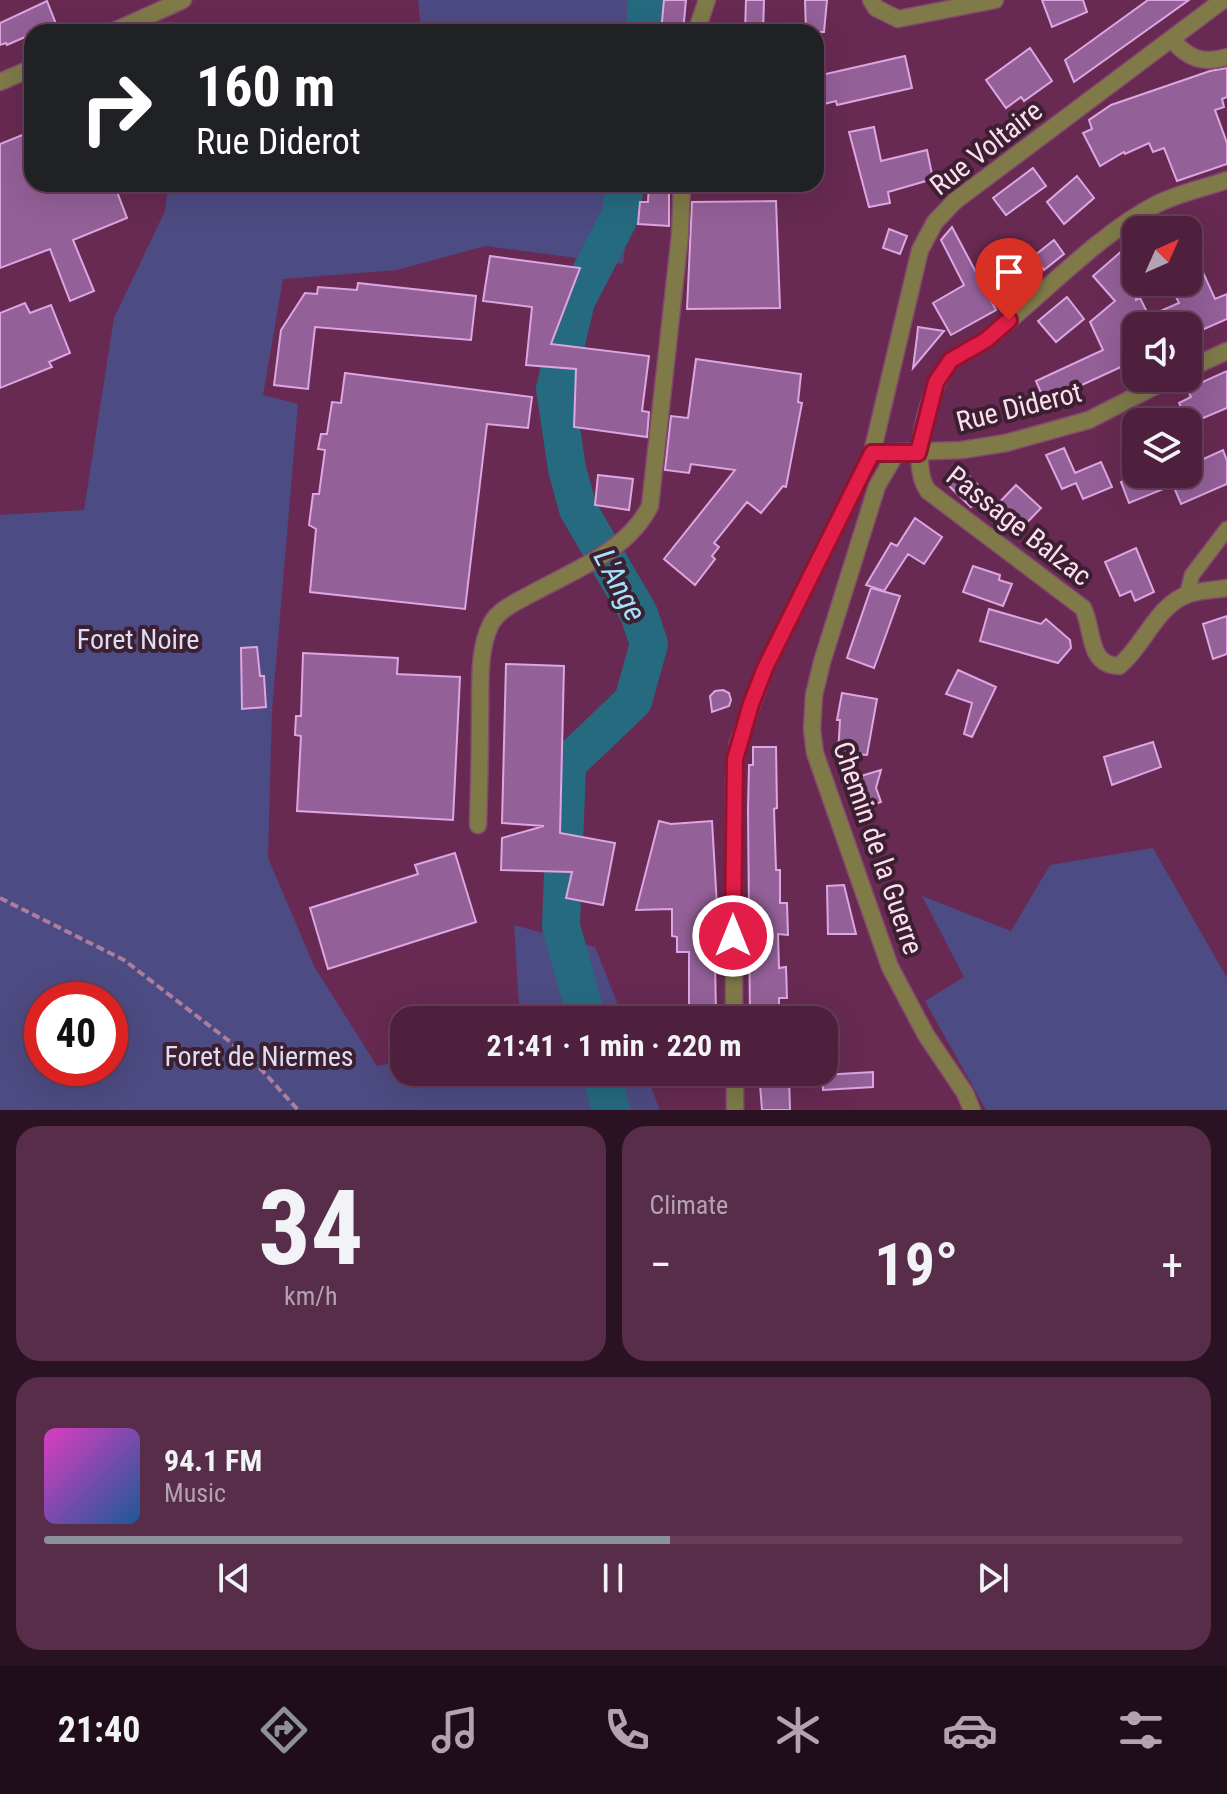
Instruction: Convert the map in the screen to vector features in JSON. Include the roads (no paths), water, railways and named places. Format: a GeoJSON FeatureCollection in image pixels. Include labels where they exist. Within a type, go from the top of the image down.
{"type":"FeatureCollection","features":[{"type":"Feature","properties":{"kind":"street"},"geometry":{"type":"LineString","coordinates":[[130,24],[183,0]]}},
{"type":"Feature","properties":{"kind":"street"},"geometry":{"type":"LineString","coordinates":[[699,24],[707,0]]}},
{"type":"Feature","properties":{"kind":"street"},"geometry":{"type":"LineString","coordinates":[[871,0],[876,8],[898,19],[995,0]]}},
{"type":"Feature","properties":{"kind":"street","name":"Rue Voltaire"},"geometry":{"type":"LineString","coordinates":[[734,1006],[734,777],[738,743],[765,668],[872,453],[920,250],[935,222],[955,201],[1223,0]]}},
{"type":"Feature","properties":{"kind":"street"},"geometry":{"type":"LineString","coordinates":[[1172,40],[1189,56],[1203,62],[1227,57]]}},
{"type":"Feature","properties":{"kind":"street"},"geometry":{"type":"LineString","coordinates":[[0,82],[24,72]]}},
{"type":"Feature","properties":{"kind":"street"},"geometry":{"type":"LineString","coordinates":[[918,453],[936,382],[951,360],[986,340],[1123,224],[1159,203],[1227,180]]}},
{"type":"Feature","properties":{"kind":"street"},"geometry":{"type":"LineString","coordinates":[[478,825],[481,679],[489,627],[509,606],[630,536],[650,506],[680,235],[682,192]]}},
{"type":"Feature","properties":{"kind":"street"},"geometry":{"type":"LineString","coordinates":[[1202,363],[1227,351]]}},
{"type":"Feature","properties":{"kind":"street","name":"Rue Diderot"},"geometry":{"type":"LineString","coordinates":[[872,453],[962,450],[1006,443],[1089,420],[1144,392]]}},
{"type":"Feature","properties":{"kind":"street","name":"Chemin de la Guerre"},"geometry":{"type":"LineString","coordinates":[[897,452],[877,486],[822,662],[814,695],[812,729],[815,753],[890,967],[926,1035],[965,1093],[972,1110]]}},
{"type":"Feature","properties":{"kind":"street","name":"Passage Balzac"},"geometry":{"type":"LineString","coordinates":[[918,453],[920,473],[928,491],[1083,608],[1089,620],[1095,653],[1110,666],[1119,666],[1133,655],[1164,612],[1187,594],[1192,575],[1227,529]]}},
{"type":"Feature","properties":{"kind":"street"},"geometry":{"type":"LineString","coordinates":[[1187,594],[1227,588]]}},
{"type":"Feature","properties":{"kind":"street"},"geometry":{"type":"LineString","coordinates":[[735,1086],[735,1110]]}},
{"type":"Feature","properties":{"kind":"waterway","name":"L'Ange"},"geometry":{"type":"LineString","coordinates":[[646,24],[647,0]]}},
{"type":"Feature","properties":{"kind":"waterway","name":"L'Ange"},"geometry":{"type":"LineString","coordinates":[[583,1006],[561,926],[567,764],[633,701],[649,644],[639,614],[578,509],[567,469],[555,389],[576,301],[621,214],[624,192]]}},
{"type":"Feature","properties":{"kind":"waterway","name":"L'Ange"},"geometry":{"type":"LineString","coordinates":[[605,1086],[611,1110]]}},
{"type":"Feature","properties":{"kind":"park label","name":"Foret Noire"},"geometry":{"type":"Point","coordinates":[138,639]}},
{"type":"Feature","properties":{"kind":"park label","name":"Foret de Niermes"},"geometry":{"type":"Point","coordinates":[259,1056]}}]}
